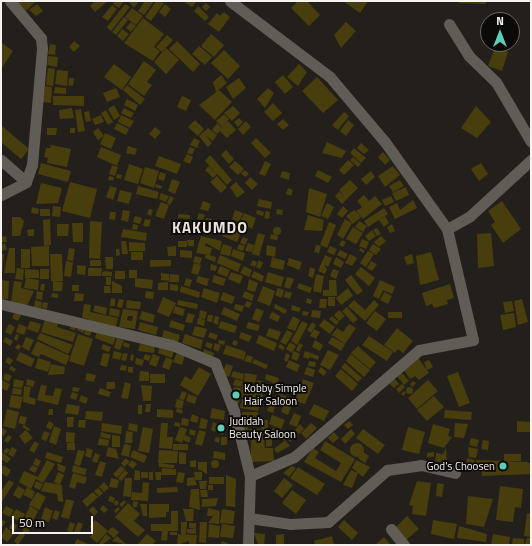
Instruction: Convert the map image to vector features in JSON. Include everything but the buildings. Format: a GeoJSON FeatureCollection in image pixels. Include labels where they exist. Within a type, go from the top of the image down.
{"type":"FeatureCollection","features":[{"type":"Feature","properties":{"kind":"street"},"geometry":{"type":"LineString","coordinates":[[10,1],[41,38],[42,48],[35,137],[26,182]]}},
{"type":"Feature","properties":{"kind":"street"},"geometry":{"type":"LineString","coordinates":[[230,1],[330,77],[385,142],[447,229],[473,340],[419,350],[294,457],[250,476]]}},
{"type":"Feature","properties":{"kind":"street"},"geometry":{"type":"LineString","coordinates":[[449,24],[469,56],[496,82],[531,142]]}},
{"type":"Feature","properties":{"kind":"street"},"geometry":{"type":"LineString","coordinates":[[1,160],[26,182]]}},
{"type":"Feature","properties":{"kind":"street"},"geometry":{"type":"LineString","coordinates":[[447,229],[470,216],[531,160]]}},
{"type":"Feature","properties":{"kind":"street"},"geometry":{"type":"LineString","coordinates":[[1,195],[26,182]]}},
{"type":"Feature","properties":{"kind":"street"},"geometry":{"type":"LineString","coordinates":[[1,304],[172,346],[215,363],[234,411],[250,476],[248,545]]}},
{"type":"Feature","properties":{"kind":"street"},"geometry":{"type":"LineString","coordinates":[[249,518],[290,524],[328,522],[388,470],[421,465],[455,473]]}},
{"type":"Feature","properties":{"kind":"street"},"geometry":{"type":"LineString","coordinates":[[391,530],[404,545]]}},
{"type":"Feature","properties":{"kind":"place","name":"Kobby Simple Hair Saloon"},"geometry":{"type":"Point","coordinates":[236,395]}},
{"type":"Feature","properties":{"kind":"place","name":"Judidah Beauty Saloon"},"geometry":{"type":"Point","coordinates":[221,428]}},
{"type":"Feature","properties":{"kind":"place","name":"God's Choosen"},"geometry":{"type":"Point","coordinates":[503,466]}},
{"type":"Feature","properties":{"kind":"district","name":"KAKUMDO"},"geometry":{"type":"Point","coordinates":[210,228]}}]}
